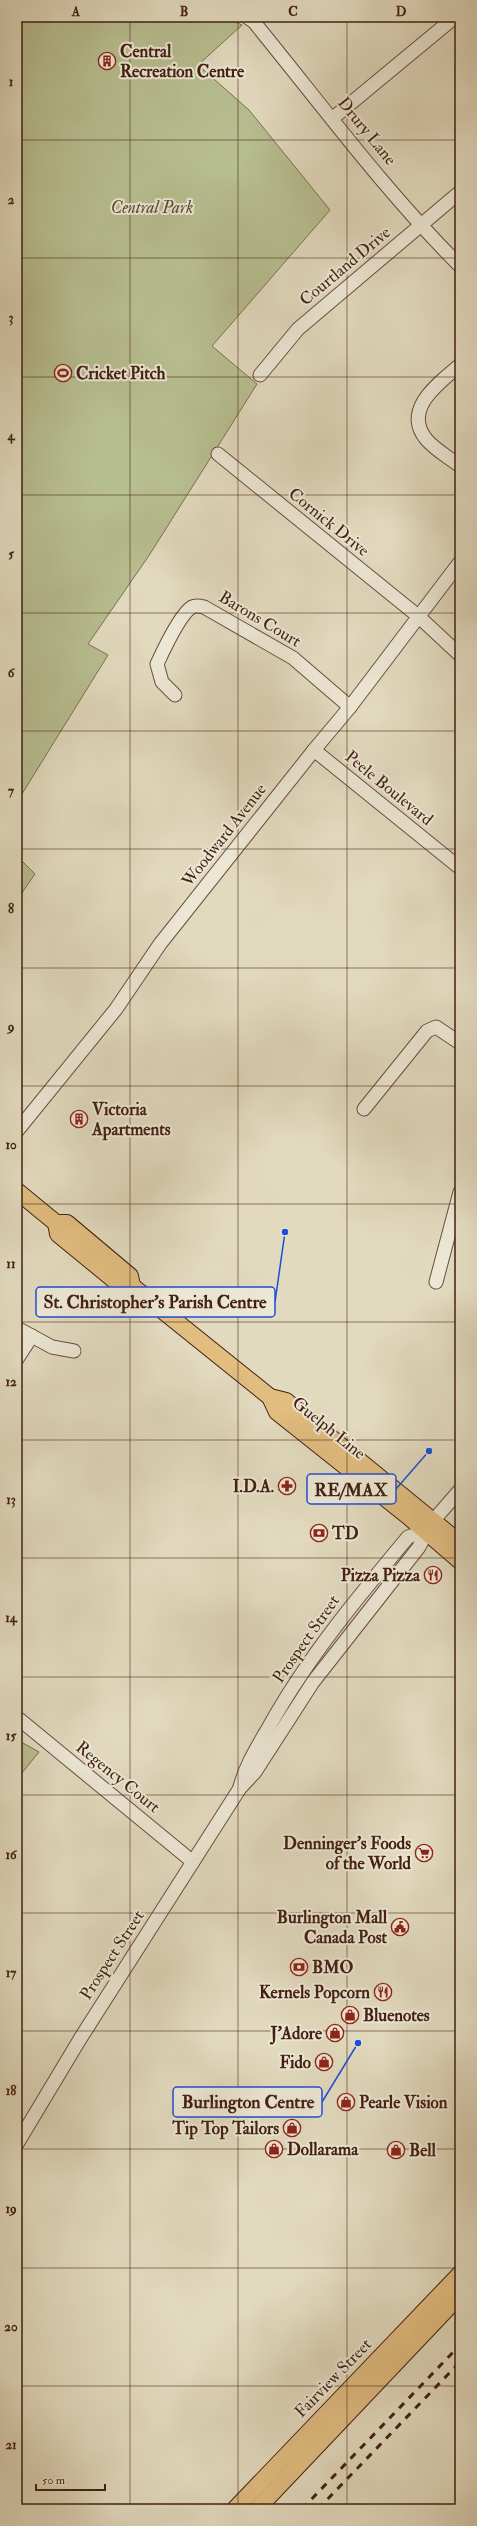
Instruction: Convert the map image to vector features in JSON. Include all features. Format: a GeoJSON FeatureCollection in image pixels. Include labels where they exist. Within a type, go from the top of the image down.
{"type":"FeatureCollection","features":[{"type":"Feature","properties":{"kind":"main road","name":"Guelph Line"},"geometry":{"type":"LineString","coordinates":[[17,1191],[56,1222],[66,1223],[130,1276],[132,1286],[270,1397],[277,1412],[430,1526],[460,1543]]}},
{"type":"Feature","properties":{"kind":"main road","name":"Guelph Line"},"geometry":{"type":"LineString","coordinates":[[430,1526],[460,1561]]}},
{"type":"Feature","properties":{"kind":"main road","name":"Fairview Street"},"geometry":{"type":"LineString","coordinates":[[234,2509],[460,2274]]}},
{"type":"Feature","properties":{"kind":"main road","name":"Fairview Street"},"geometry":{"type":"LineString","coordinates":[[257,2509],[460,2295]]}},
{"type":"Feature","properties":{"kind":"street","name":"Drury Lane"},"geometry":{"type":"LineString","coordinates":[[247,17],[254,22],[420,226],[460,266]]}},
{"type":"Feature","properties":{"kind":"street"},"geometry":{"type":"LineString","coordinates":[[333,118],[455,17]]}},
{"type":"Feature","properties":{"kind":"street","name":"Courtland Drive"},"geometry":{"type":"LineString","coordinates":[[260,375],[298,329],[460,192]]}},
{"type":"Feature","properties":{"kind":"street"},"geometry":{"type":"LineString","coordinates":[[460,365],[434,388],[420,405],[419,427],[427,440],[460,466]]}},
{"type":"Feature","properties":{"kind":"street","name":"Cornick Drive"},"geometry":{"type":"LineString","coordinates":[[218,454],[418,616],[460,655]]}},
{"type":"Feature","properties":{"kind":"street","name":"Woodward Avenue"},"geometry":{"type":"LineString","coordinates":[[17,1131],[112,1014],[160,944],[350,707],[460,562]]}},
{"type":"Feature","properties":{"kind":"street","name":"Barons Court"},"geometry":{"type":"LineString","coordinates":[[175,694],[162,682],[156,664],[169,638],[190,608],[197,605],[204,607],[293,658],[350,707]]}},
{"type":"Feature","properties":{"kind":"street","name":"Peele Boulevard"},"geometry":{"type":"LineString","coordinates":[[314,750],[460,868]]}},
{"type":"Feature","properties":{"kind":"street"},"geometry":{"type":"LineString","coordinates":[[364,1109],[427,1031],[436,1027],[460,1043]]}},
{"type":"Feature","properties":{"kind":"street"},"geometry":{"type":"LineString","coordinates":[[436,1282],[459,1196]]}},
{"type":"Feature","properties":{"kind":"street"},"geometry":{"type":"LineString","coordinates":[[17,1328],[52,1347],[74,1351]]}},
{"type":"Feature","properties":{"kind":"street"},"geometry":{"type":"LineString","coordinates":[[17,1359],[32,1336]]}},
{"type":"Feature","properties":{"kind":"street","name":"Prospect Street"},"geometry":{"type":"LineString","coordinates":[[17,2144],[80,2039],[240,1788],[245,1768],[277,1711],[314,1654],[408,1537],[430,1526],[460,1490]]}},
{"type":"Feature","properties":{"kind":"street","name":"Regency Court"},"geometry":{"type":"LineString","coordinates":[[20,1719],[193,1862]]}},
{"type":"Feature","properties":{"kind":"green space","name":"Central Park"},"geometry":{"type":"Polygon","coordinates":[[[17,17],[225,17],[242,25],[198,65],[249,110],[330,210],[212,346],[257,384],[150,554],[88,644],[108,655],[17,802],[17,17]]]}},
{"type":"Feature","properties":{"kind":"green space"},"geometry":{"type":"Polygon","coordinates":[[[17,856],[35,874],[17,900],[17,856]]]}},
{"type":"Feature","properties":{"kind":"green space"},"geometry":{"type":"Polygon","coordinates":[[[17,1743],[23,1743],[39,1752],[17,1779],[17,1743]]]}},
{"type":"Feature","properties":{"kind":"railway"},"geometry":{"type":"LineString","coordinates":[[302,2509],[460,2345]]}},
{"type":"Feature","properties":{"kind":"railway"},"geometry":{"type":"LineString","coordinates":[[318,2509],[460,2362]]}},
{"type":"Feature","properties":{"kind":"place","name":"Central Recreation Centre"},"geometry":{"type":"Point","coordinates":[107,61]}},
{"type":"Feature","properties":{"kind":"place","name":"Cricket Pitch"},"geometry":{"type":"Point","coordinates":[63,373]}},
{"type":"Feature","properties":{"kind":"place","name":"Victoria Apartments"},"geometry":{"type":"Point","coordinates":[79,1119]}},
{"type":"Feature","properties":{"kind":"place","name":"St. Christopher's Parish Centre"},"geometry":{"type":"Point","coordinates":[285,1232]}},
{"type":"Feature","properties":{"kind":"place","name":"RE/MAX"},"geometry":{"type":"Point","coordinates":[429,1451]}},
{"type":"Feature","properties":{"kind":"place","name":"I.D.A."},"geometry":{"type":"Point","coordinates":[287,1486]}},
{"type":"Feature","properties":{"kind":"place","name":"TD"},"geometry":{"type":"Point","coordinates":[319,1533]}},
{"type":"Feature","properties":{"kind":"place","name":"Pizza Pizza"},"geometry":{"type":"Point","coordinates":[433,1575]}},
{"type":"Feature","properties":{"kind":"place","name":"Denninger's Foods of the World"},"geometry":{"type":"Point","coordinates":[424,1853]}},
{"type":"Feature","properties":{"kind":"place","name":"Burlington Mall Canada Post"},"geometry":{"type":"Point","coordinates":[400,1927]}},
{"type":"Feature","properties":{"kind":"place","name":"BMO"},"geometry":{"type":"Point","coordinates":[299,1967]}},
{"type":"Feature","properties":{"kind":"place","name":"Kernels Popcorn"},"geometry":{"type":"Point","coordinates":[383,1992]}},
{"type":"Feature","properties":{"kind":"place","name":"Bluenotes"},"geometry":{"type":"Point","coordinates":[350,2015]}},
{"type":"Feature","properties":{"kind":"place","name":"J'Adore"},"geometry":{"type":"Point","coordinates":[335,2033]}},
{"type":"Feature","properties":{"kind":"place","name":"Burlington Centre"},"geometry":{"type":"Point","coordinates":[358,2043]}},
{"type":"Feature","properties":{"kind":"place","name":"Fido"},"geometry":{"type":"Point","coordinates":[324,2062]}},
{"type":"Feature","properties":{"kind":"place","name":"Pearle Vision"},"geometry":{"type":"Point","coordinates":[346,2102]}},
{"type":"Feature","properties":{"kind":"place","name":"Tip Top Tailors"},"geometry":{"type":"Point","coordinates":[292,2128]}},
{"type":"Feature","properties":{"kind":"place","name":"Dollarama"},"geometry":{"type":"Point","coordinates":[274,2149]}},
{"type":"Feature","properties":{"kind":"place","name":"Bell"},"geometry":{"type":"Point","coordinates":[396,2150]}}]}
